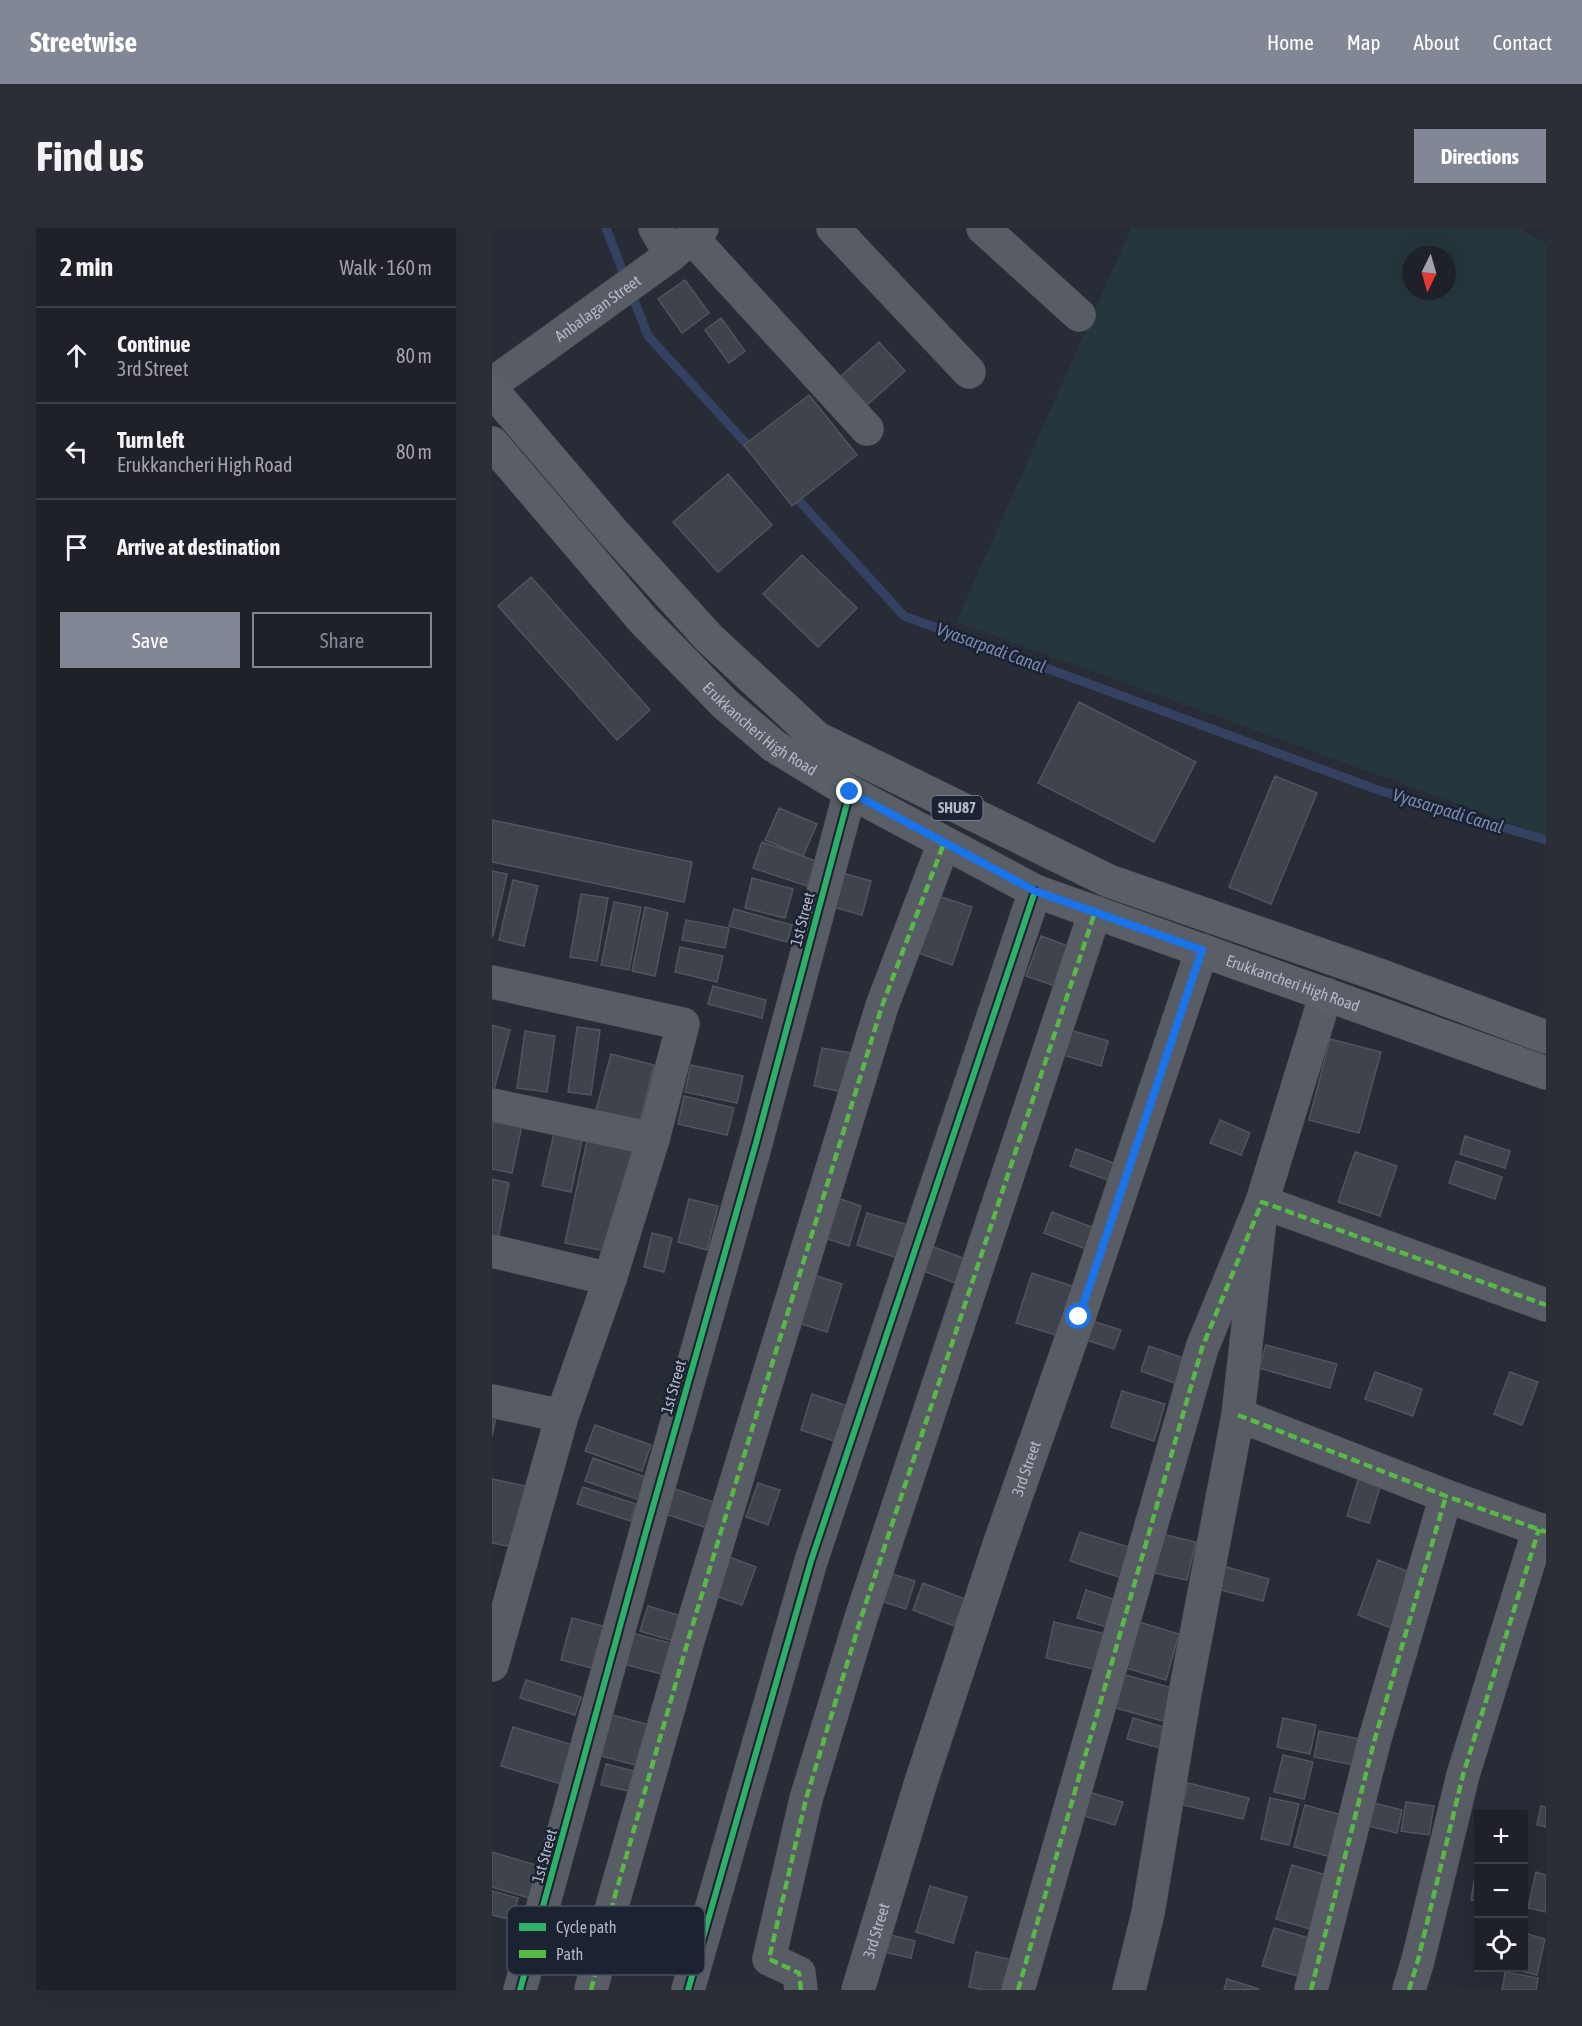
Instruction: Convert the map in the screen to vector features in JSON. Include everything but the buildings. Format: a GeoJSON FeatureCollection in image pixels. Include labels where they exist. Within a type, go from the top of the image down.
{"type":"FeatureCollection","features":[{"type":"Feature","properties":{"kind":"main road","name":"SHU87"},"geometry":{"type":"LineString","coordinates":[[492,390],[613,532],[709,638],[817,738],[1109,881],[1382,976],[1546,1038]]}},
{"type":"Feature","properties":{"kind":"main road","name":"Erukkancheri High Road"},"geometry":{"type":"LineString","coordinates":[[492,443],[642,619],[725,704],[774,746],[850,792],[1035,891],[1546,1072]]}},
{"type":"Feature","properties":{"kind":"street"},"geometry":{"type":"LineString","coordinates":[[833,228],[969,372]]}},
{"type":"Feature","properties":{"kind":"street"},"geometry":{"type":"LineString","coordinates":[[983,228],[1079,315]]}},
{"type":"Feature","properties":{"kind":"street"},"geometry":{"type":"LineString","coordinates":[[680,237],[867,429]]}},
{"type":"Feature","properties":{"kind":"street","name":"Anbalagan Street"},"geometry":{"type":"LineString","coordinates":[[492,384],[628,285],[680,237]]}},
{"type":"Feature","properties":{"kind":"street","name":"1st Street"},"geometry":{"type":"LineString","coordinates":[[543,1906],[759,1131],[850,792]]}},
{"type":"Feature","properties":{"kind":"street"},"geometry":{"type":"LineString","coordinates":[[612,1906],[689,1637],[882,1006],[944,843]]}},
{"type":"Feature","properties":{"kind":"street"},"geometry":{"type":"LineString","coordinates":[[705,1931],[811,1561],[1035,891]]}},
{"type":"Feature","properties":{"kind":"street"},"geometry":{"type":"LineString","coordinates":[[801,1990],[799,1973],[769,1959],[806,1799],[861,1618],[1095,912]]}},
{"type":"Feature","properties":{"kind":"street","name":"3rd Street"},"geometry":{"type":"LineString","coordinates":[[858,1990],[924,1774],[999,1545],[1079,1317],[1202,950]]}},
{"type":"Feature","properties":{"kind":"street"},"geometry":{"type":"LineString","coordinates":[[492,982],[683,1024],[653,1139],[610,1279],[503,1583],[492,1665]]}},
{"type":"Feature","properties":{"kind":"street"},"geometry":{"type":"LineString","coordinates":[[1018,1990],[1202,1348],[1262,1202],[1326,994]]}},
{"type":"Feature","properties":{"kind":"street"},"geometry":{"type":"LineString","coordinates":[[492,1105],[653,1139]]}},
{"type":"Feature","properties":{"kind":"street"},"geometry":{"type":"LineString","coordinates":[[1262,1202],[1546,1305]]}},
{"type":"Feature","properties":{"kind":"street"},"geometry":{"type":"LineString","coordinates":[[1129,1990],[1148,1913],[1185,1693],[1238,1415],[1262,1202]]}},
{"type":"Feature","properties":{"kind":"street"},"geometry":{"type":"LineString","coordinates":[[492,1251],[610,1279]]}},
{"type":"Feature","properties":{"kind":"street"},"geometry":{"type":"LineString","coordinates":[[492,1401],[562,1416]]}},
{"type":"Feature","properties":{"kind":"street"},"geometry":{"type":"LineString","coordinates":[[1238,1415],[1446,1496],[1543,1530],[1463,1775],[1409,1990]]}},
{"type":"Feature","properties":{"kind":"street"},"geometry":{"type":"LineString","coordinates":[[1311,1990],[1374,1742],[1446,1496]]}},
{"type":"Feature","properties":{"kind":"street","name":"1st Street"},"geometry":{"type":"LineString","coordinates":[[520,1990],[524,1975]]}},
{"type":"Feature","properties":{"kind":"street"},"geometry":{"type":"LineString","coordinates":[[591,1990],[595,1975]]}},
{"type":"Feature","properties":{"kind":"street"},"geometry":{"type":"LineString","coordinates":[[688,1990],[692,1975]]}},
{"type":"Feature","properties":{"kind":"shaded area"},"geometry":{"type":"Polygon","coordinates":[[[1131,228],[1519,228],[1546,243],[1546,836],[956,622],[1131,228]]]}},
{"type":"Feature","properties":{"kind":"waterway","name":"Vyasarpadi Canal"},"geometry":{"type":"LineString","coordinates":[[606,228],[648,336],[754,452]]}},
{"type":"Feature","properties":{"kind":"waterway","name":"Vyasarpadi Canal"},"geometry":{"type":"LineString","coordinates":[[792,493],[904,616],[1381,791],[1546,840]]}},
{"type":"Feature","properties":{"kind":"marked path"},"geometry":{"type":"LineString","coordinates":[[612,1906],[689,1637],[882,1006],[944,843]]}},
{"type":"Feature","properties":{"kind":"marked path"},"geometry":{"type":"LineString","coordinates":[[801,1990],[799,1973],[769,1959],[806,1799],[861,1618],[1095,912]]}},
{"type":"Feature","properties":{"kind":"marked path"},"geometry":{"type":"LineString","coordinates":[[1018,1990],[1202,1348],[1262,1202],[1546,1305]]}},
{"type":"Feature","properties":{"kind":"marked path"},"geometry":{"type":"LineString","coordinates":[[1238,1415],[1446,1496],[1546,1532]]}},
{"type":"Feature","properties":{"kind":"marked path"},"geometry":{"type":"LineString","coordinates":[[1311,1990],[1374,1742],[1446,1496]]}},
{"type":"Feature","properties":{"kind":"marked path"},"geometry":{"type":"LineString","coordinates":[[1409,1990],[1463,1775],[1539,1529]]}},
{"type":"Feature","properties":{"kind":"marked path"},"geometry":{"type":"LineString","coordinates":[[591,1990],[595,1975]]}},
{"type":"Feature","properties":{"kind":"cycle path"},"geometry":{"type":"LineString","coordinates":[[543,1906],[756,1143],[850,792]]}},
{"type":"Feature","properties":{"kind":"cycle path"},"geometry":{"type":"LineString","coordinates":[[705,1931],[811,1561],[1035,891]]}},
{"type":"Feature","properties":{"kind":"cycle path"},"geometry":{"type":"LineString","coordinates":[[520,1990],[524,1975]]}},
{"type":"Feature","properties":{"kind":"cycle path"},"geometry":{"type":"LineString","coordinates":[[688,1990],[692,1975]]}},
{"type":"Feature","properties":{"kind":"route"},"geometry":{"type":"LineString","coordinates":[[850,792],[1035,891],[1202,950],[1079,1317]]}}]}
